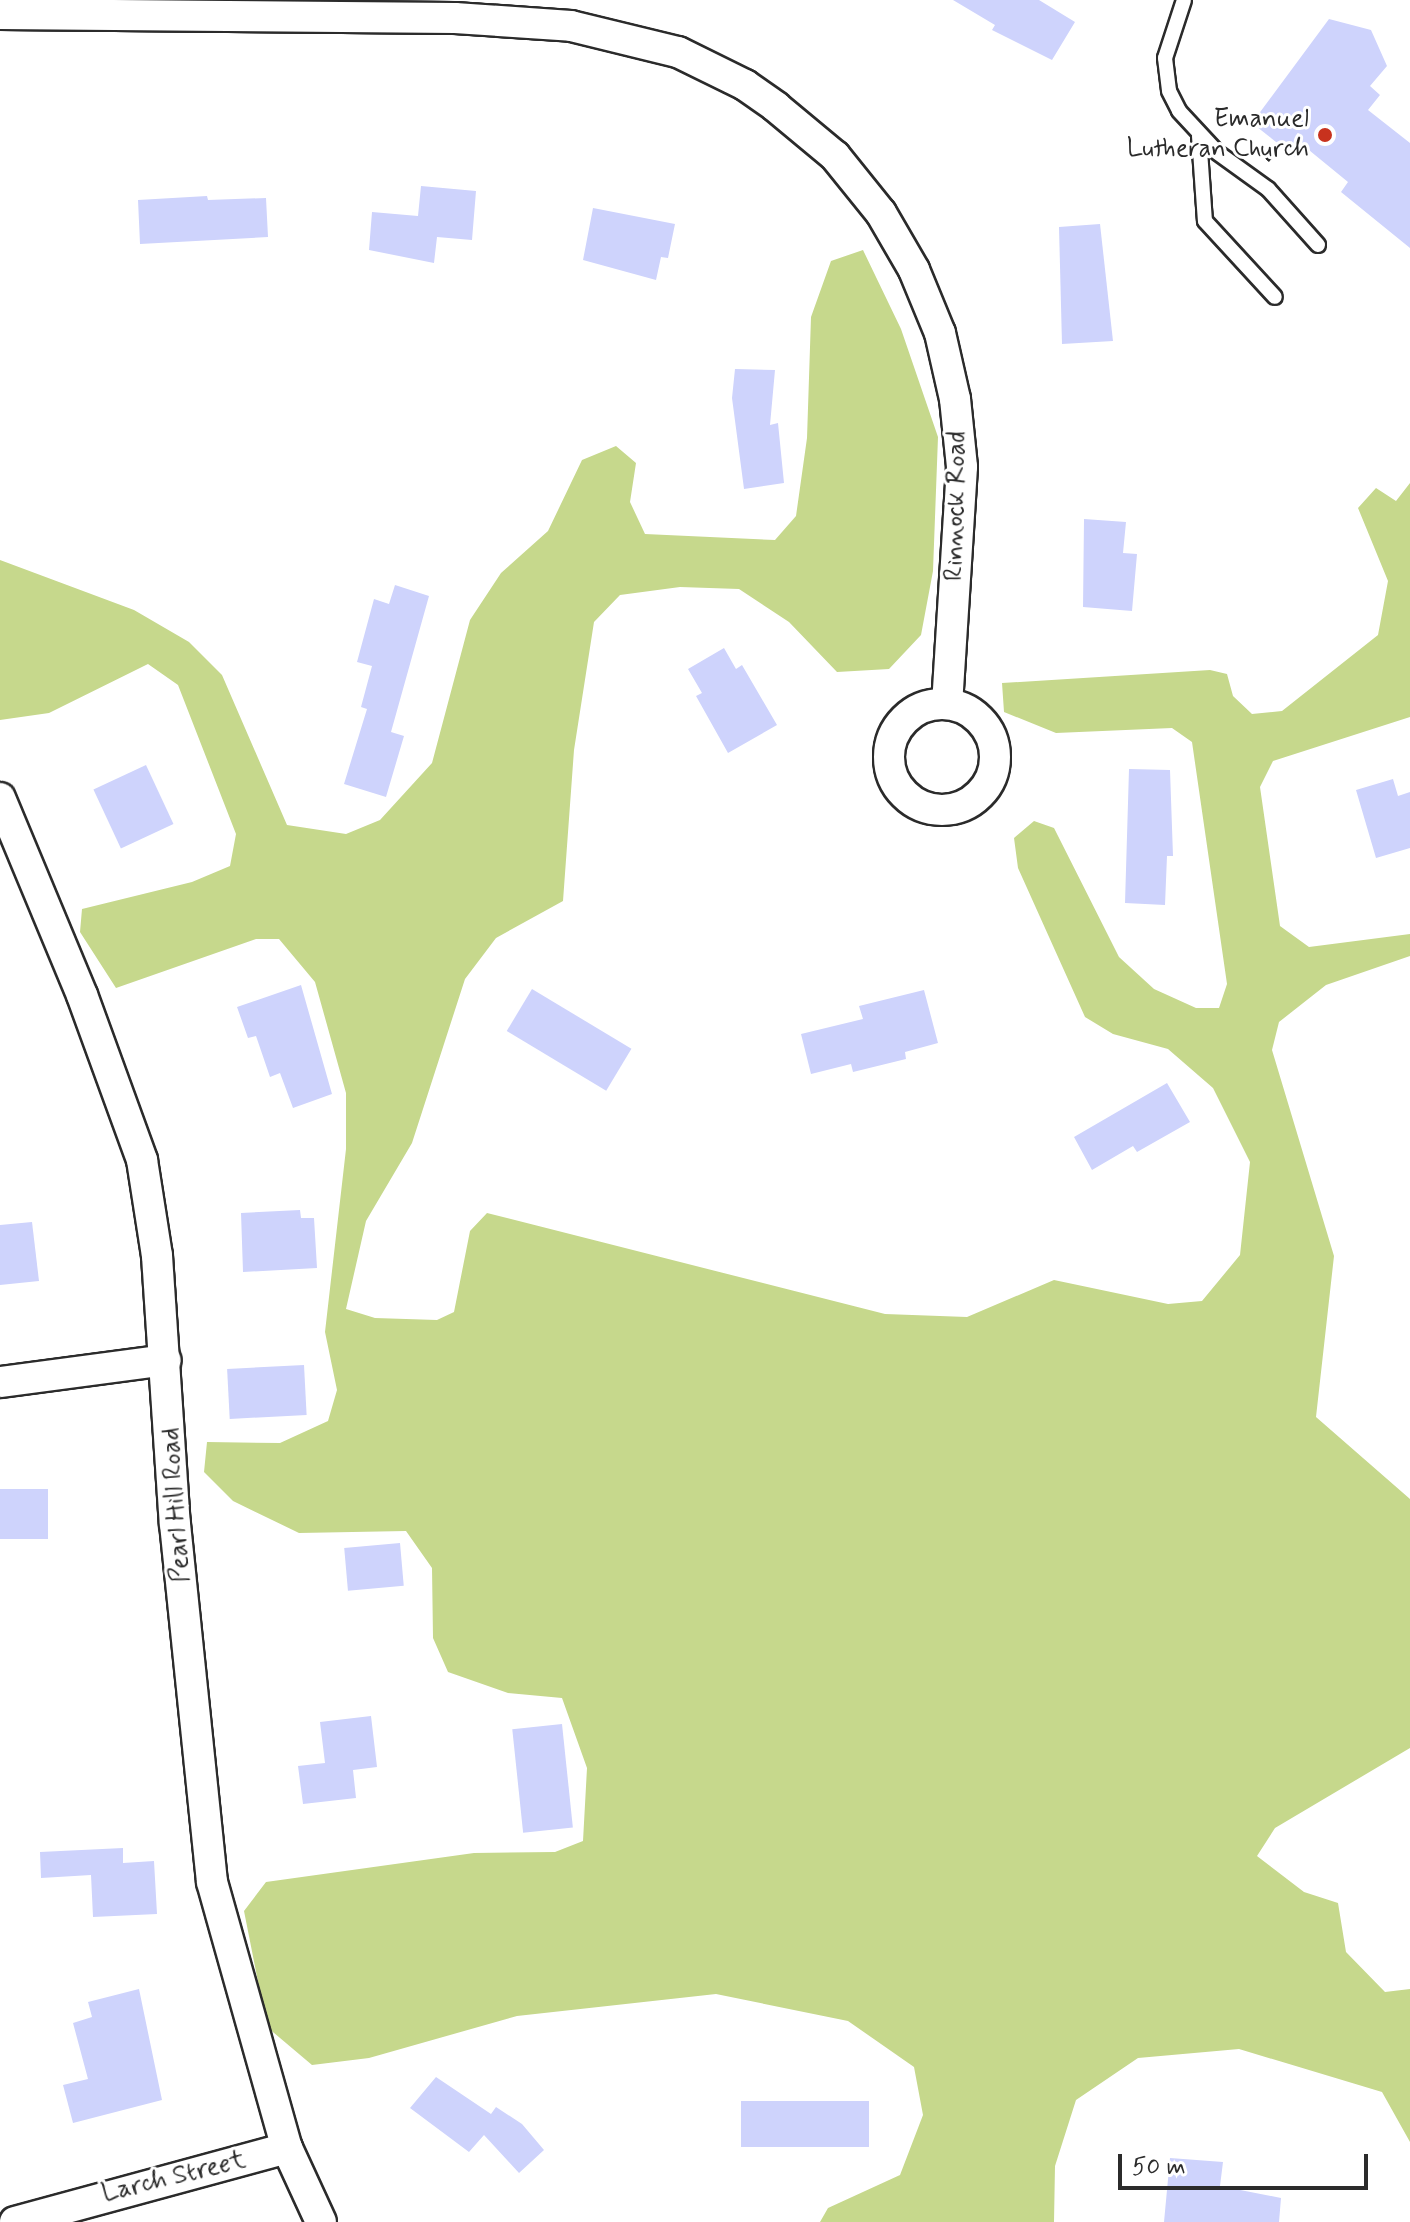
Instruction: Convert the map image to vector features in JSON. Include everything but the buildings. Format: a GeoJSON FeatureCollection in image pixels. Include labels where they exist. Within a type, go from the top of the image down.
{"type":"FeatureCollection","features":[{"type":"Feature","properties":{"kind":"street","name":"Rinnock Road"},"geometry":{"type":"LineString","coordinates":[[0,14],[455,18],[571,26],[678,52],[745,85],[776,107],[835,156],[881,213],[914,270],[940,333],[959,422],[962,467],[947,704]]}},
{"type":"Feature","properties":{"kind":"street","name":"Pearl Hill Road"},"geometry":{"type":"LineString","coordinates":[[0,798],[82,995],[142,1160],[166,1360],[175,1524],[212,1882],[287,2148],[321,2222]]}},
{"type":"Feature","properties":{"kind":"street"},"geometry":{"type":"LineString","coordinates":[[0,1382],[166,1360]]}},
{"type":"Feature","properties":{"kind":"street","name":"Larch Street"},"geometry":{"type":"LineString","coordinates":[[15,2222],[287,2148]]}},
{"type":"Feature","properties":{"kind":"lane"},"geometry":{"type":"LineString","coordinates":[[1184,0],[1168,39],[1166,72],[1179,111],[1199,136],[1268,189],[1318,245]]}},
{"type":"Feature","properties":{"kind":"lane"},"geometry":{"type":"LineString","coordinates":[[1199,136],[1205,221],[1275,297]]}},
{"type":"Feature","properties":{"kind":"green space"},"geometry":{"type":"Polygon","coordinates":[[[863,250],[901,329],[938,437],[933,571],[921,635],[889,669],[837,672],[789,622],[739,589],[680,587],[620,595],[594,622],[574,750],[563,901],[496,938],[465,979],[412,1143],[366,1221],[346,1309],[375,1318],[437,1320],[454,1312],[470,1231],[487,1213],[885,1314],[967,1317],[1054,1280],[1168,1304],[1202,1301],[1240,1255],[1250,1162],[1213,1088],[1168,1049],[1113,1034],[1085,1017],[1018,868],[1014,838],[1034,821],[1054,828],[1119,957],[1154,989],[1196,1008],[1219,1008],[1227,984],[1192,742],[1172,728],[1056,733],[1004,712],[1002,683],[1210,670],[1227,674],[1233,696],[1252,714],[1282,711],[1378,635],[1388,581],[1358,508],[1376,488],[1396,501],[1410,483],[1410,717],[1273,761],[1260,787],[1280,926],[1309,947],[1410,934],[1410,956],[1326,985],[1279,1022],[1272,1050],[1334,1256],[1316,1417],[1410,1499],[1410,1748],[1275,1828],[1257,1856],[1304,1892],[1338,1903],[1346,1952],[1385,1992],[1410,1989],[1410,2142],[1382,2092],[1239,2049],[1138,2058],[1076,2100],[1055,2166],[1054,2222],[820,2222],[828,2208],[900,2175],[923,2115],[914,2067],[848,2021],[716,1994],[517,2016],[369,2058],[312,2065],[267,2027],[244,1911],[266,1882],[474,1853],[555,1852],[583,1841],[587,1768],[562,1698],[508,1693],[448,1672],[433,1638],[432,1568],[406,1531],[299,1533],[233,1501],[204,1472],[207,1442],[280,1443],[328,1421],[337,1390],[325,1332],[346,1149],[346,1093],[315,982],[279,939],[256,939],[116,988],[80,932],[82,909],[192,882],[230,866],[236,834],[178,685],[148,664],[49,713],[0,720],[0,560],[134,610],[189,642],[222,675],[287,825],[346,834],[380,820],[432,763],[470,620],[501,573],[548,531],[582,460],[616,446],[636,463],[630,502],[645,534],[775,540],[796,516],[807,438],[811,317],[831,261],[863,250]]]}},
{"type":"Feature","properties":{"kind":"place","name":"Emanuel Lutheran Church"},"geometry":{"type":"Point","coordinates":[1325,135]}}]}
